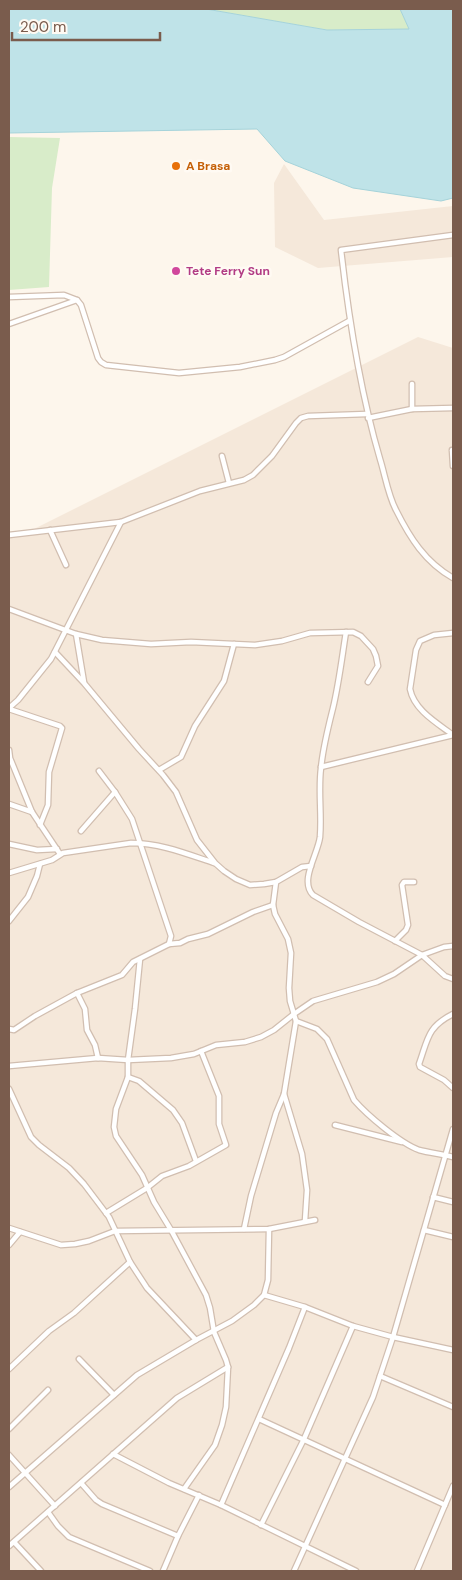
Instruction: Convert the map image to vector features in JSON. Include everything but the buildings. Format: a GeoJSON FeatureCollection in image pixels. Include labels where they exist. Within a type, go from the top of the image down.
{"type":"FeatureCollection","features":[{"type":"Feature","properties":{"kind":"street"},"geometry":{"type":"LineString","coordinates":[[453,235],[341,250],[349,320],[368,416],[395,508],[414,542],[426,557],[439,570],[453,578]]}},
{"type":"Feature","properties":{"kind":"street"},"geometry":{"type":"LineString","coordinates":[[9,297],[64,295],[77,300],[82,305],[98,358],[101,362],[106,365],[179,373],[240,367],[275,360],[293,352],[349,320]]}},
{"type":"Feature","properties":{"kind":"street"},"geometry":{"type":"LineString","coordinates":[[9,324],[77,300]]}},
{"type":"Feature","properties":{"kind":"street"},"geometry":{"type":"LineString","coordinates":[[412,384],[412,409]]}},
{"type":"Feature","properties":{"kind":"street"},"geometry":{"type":"LineString","coordinates":[[9,535],[122,522],[200,491],[244,480],[253,475],[272,456],[301,418],[337,414],[368,416],[412,409],[453,408]]}},
{"type":"Feature","properties":{"kind":"street"},"geometry":{"type":"LineString","coordinates":[[452,450],[453,466]]}},
{"type":"Feature","properties":{"kind":"street"},"geometry":{"type":"LineString","coordinates":[[222,456],[229,483]]}},
{"type":"Feature","properties":{"kind":"street"},"geometry":{"type":"LineString","coordinates":[[40,825],[48,805],[49,772],[62,728],[9,708],[46,666],[55,652],[122,522]]}},
{"type":"Feature","properties":{"kind":"street"},"geometry":{"type":"LineString","coordinates":[[50,530],[66,565]]}},
{"type":"Feature","properties":{"kind":"street"},"geometry":{"type":"LineString","coordinates":[[9,609],[76,634],[102,640],[151,644],[191,642],[269,644],[310,633],[353,632],[361,636],[373,649],[376,656],[378,666],[368,682]]}},
{"type":"Feature","properties":{"kind":"street"},"geometry":{"type":"LineString","coordinates":[[346,632],[340,672],[324,742],[319,788],[319,846],[311,866],[307,883],[308,888],[313,895],[422,955],[446,976],[453,979]]}},
{"type":"Feature","properties":{"kind":"street"},"geometry":{"type":"LineString","coordinates":[[453,633],[423,639],[418,643],[410,689],[411,695],[420,708],[453,735]]}},
{"type":"Feature","properties":{"kind":"street"},"geometry":{"type":"LineString","coordinates":[[76,634],[84,683]]}},
{"type":"Feature","properties":{"kind":"street"},"geometry":{"type":"LineString","coordinates":[[159,770],[181,757],[194,726],[224,682],[234,644]]}},
{"type":"Feature","properties":{"kind":"street"},"geometry":{"type":"LineString","coordinates":[[55,652],[84,683],[176,792],[197,840],[215,863],[236,879],[250,885],[276,882],[302,867],[311,866]]}},
{"type":"Feature","properties":{"kind":"street"},"geometry":{"type":"LineString","coordinates":[[321,767],[453,735]]}},
{"type":"Feature","properties":{"kind":"street"},"geometry":{"type":"LineString","coordinates":[[9,750],[10,758],[32,812],[60,854]]}},
{"type":"Feature","properties":{"kind":"street"},"geometry":{"type":"LineString","coordinates":[[98,771],[115,792],[132,819],[171,936],[169,944]]}},
{"type":"Feature","properties":{"kind":"street"},"geometry":{"type":"LineString","coordinates":[[80,831],[115,792]]}},
{"type":"Feature","properties":{"kind":"street"},"geometry":{"type":"LineString","coordinates":[[9,804],[32,812]]}},
{"type":"Feature","properties":{"kind":"street"},"geometry":{"type":"LineString","coordinates":[[9,873],[52,860],[60,854],[131,843],[172,849],[215,863]]}},
{"type":"Feature","properties":{"kind":"street"},"geometry":{"type":"LineString","coordinates":[[9,844],[37,850],[57,849]]}},
{"type":"Feature","properties":{"kind":"street"},"geometry":{"type":"LineString","coordinates":[[9,921],[28,897],[40,864]]}},
{"type":"Feature","properties":{"kind":"street"},"geometry":{"type":"LineString","coordinates":[[244,1229],[250,1196],[276,1113],[284,1094],[296,1021],[288,988],[291,953],[288,939],[274,914],[273,905],[276,882]]}},
{"type":"Feature","properties":{"kind":"street"},"geometry":{"type":"LineString","coordinates":[[395,941],[406,930],[408,925],[402,885],[404,882],[414,882]]}},
{"type":"Feature","properties":{"kind":"street"},"geometry":{"type":"LineString","coordinates":[[9,1029],[14,1030],[77,993],[122,975],[131,963],[169,944],[208,934],[253,912],[273,905]]}},
{"type":"Feature","properties":{"kind":"street"},"geometry":{"type":"LineString","coordinates":[[9,1066],[98,1058],[128,1060],[171,1058],[194,1054],[216,1046],[245,1042],[274,1030],[305,1005],[319,998],[377,982],[394,974],[422,955],[444,947],[453,946]]}},
{"type":"Feature","properties":{"kind":"street"},"geometry":{"type":"LineString","coordinates":[[140,959],[128,1060],[128,1077],[116,1109],[114,1128],[116,1136],[132,1159],[206,1295],[214,1332],[228,1367],[226,1407],[222,1426],[215,1445],[184,1489]]}},
{"type":"Feature","properties":{"kind":"street"},"geometry":{"type":"LineString","coordinates":[[77,993],[85,1009],[86,1030],[95,1045],[98,1058]]}},
{"type":"Feature","properties":{"kind":"street"},"geometry":{"type":"LineString","coordinates":[[453,1014],[442,1020],[430,1032],[419,1064],[453,1088]]}},
{"type":"Feature","properties":{"kind":"street"},"geometry":{"type":"LineString","coordinates":[[296,1021],[317,1030],[327,1039],[354,1100],[374,1119],[405,1143]]}},
{"type":"Feature","properties":{"kind":"street"},"geometry":{"type":"LineString","coordinates":[[106,1213],[147,1188],[162,1176],[178,1171],[225,1147],[226,1144],[220,1124],[219,1096],[201,1051]]}},
{"type":"Feature","properties":{"kind":"street"},"geometry":{"type":"LineString","coordinates":[[128,1077],[139,1081],[173,1110],[182,1123],[196,1161]]}},
{"type":"Feature","properties":{"kind":"street"},"geometry":{"type":"LineString","coordinates":[[9,1089],[10,1097],[31,1137],[38,1145],[69,1168],[84,1184],[106,1213],[130,1262],[147,1288],[196,1340]]}},
{"type":"Feature","properties":{"kind":"street"},"geometry":{"type":"LineString","coordinates":[[284,1094],[302,1154],[307,1190],[305,1222]]}},
{"type":"Feature","properties":{"kind":"street"},"geometry":{"type":"LineString","coordinates":[[336,1125],[405,1143],[423,1151],[453,1157]]}},
{"type":"Feature","properties":{"kind":"street"},"geometry":{"type":"LineString","coordinates":[[294,1571],[373,1397],[393,1337],[453,1129]]}},
{"type":"Feature","properties":{"kind":"street"},"geometry":{"type":"LineString","coordinates":[[434,1197],[453,1202]]}},
{"type":"Feature","properties":{"kind":"street"},"geometry":{"type":"LineString","coordinates":[[9,1228],[61,1245],[89,1241],[115,1231],[269,1229],[314,1220]]}},
{"type":"Feature","properties":{"kind":"street"},"geometry":{"type":"LineString","coordinates":[[9,1487],[137,1375],[196,1340],[232,1322],[254,1305],[264,1295],[268,1280],[269,1229]]}},
{"type":"Feature","properties":{"kind":"street"},"geometry":{"type":"LineString","coordinates":[[424,1230],[453,1238]]}},
{"type":"Feature","properties":{"kind":"street"},"geometry":{"type":"LineString","coordinates":[[9,1245],[20,1232]]}},
{"type":"Feature","properties":{"kind":"street"},"geometry":{"type":"LineString","coordinates":[[9,1369],[49,1331],[74,1313],[130,1262]]}},
{"type":"Feature","properties":{"kind":"street"},"geometry":{"type":"LineString","coordinates":[[264,1295],[305,1306],[353,1326],[453,1350]]}},
{"type":"Feature","properties":{"kind":"street"},"geometry":{"type":"LineString","coordinates":[[221,1505],[259,1419],[305,1306]]}},
{"type":"Feature","properties":{"kind":"street"},"geometry":{"type":"LineString","coordinates":[[261,1525],[304,1439],[353,1326]]}},
{"type":"Feature","properties":{"kind":"street"},"geometry":{"type":"LineString","coordinates":[[79,1359],[114,1395]]}},
{"type":"Feature","properties":{"kind":"street"},"geometry":{"type":"LineString","coordinates":[[9,1546],[177,1398],[228,1367]]}},
{"type":"Feature","properties":{"kind":"street"},"geometry":{"type":"LineString","coordinates":[[380,1376],[453,1406]]}},
{"type":"Feature","properties":{"kind":"street"},"geometry":{"type":"LineString","coordinates":[[9,1429],[48,1390]]}},
{"type":"Feature","properties":{"kind":"street"},"geometry":{"type":"LineString","coordinates":[[259,1419],[445,1505]]}},
{"type":"Feature","properties":{"kind":"street"},"geometry":{"type":"LineString","coordinates":[[9,1454],[55,1506]]}},
{"type":"Feature","properties":{"kind":"street"},"geometry":{"type":"LineString","coordinates":[[114,1454],[356,1571]]}},
{"type":"Feature","properties":{"kind":"street"},"geometry":{"type":"LineString","coordinates":[[81,1483],[102,1504],[178,1536]]}},
{"type":"Feature","properties":{"kind":"street"},"geometry":{"type":"LineString","coordinates":[[417,1571],[453,1486]]}},
{"type":"Feature","properties":{"kind":"street"},"geometry":{"type":"LineString","coordinates":[[164,1571],[178,1536],[199,1495]]}},
{"type":"Feature","properties":{"kind":"street"},"geometry":{"type":"LineString","coordinates":[[48,1512],[58,1526],[70,1537],[150,1571]]}},
{"type":"Feature","properties":{"kind":"street"},"geometry":{"type":"LineString","coordinates":[[14,1542],[41,1571]]}},
{"type":"Feature","properties":{"kind":"shaded area"},"geometry":{"type":"Polygon","coordinates":[[[284,164],[324,220],[453,206],[453,257],[318,268],[275,247],[274,183],[284,164]]]}},
{"type":"Feature","properties":{"kind":"shaded area"},"geometry":{"type":"Polygon","coordinates":[[[418,337],[453,348],[453,1571],[9,1571],[9,537],[20,536],[418,337]]]}},
{"type":"Feature","properties":{"kind":"green space"},"geometry":{"type":"Polygon","coordinates":[[[206,9],[400,9],[409,29],[327,30],[206,9]]]}},
{"type":"Feature","properties":{"kind":"green space"},"geometry":{"type":"Polygon","coordinates":[[[9,137],[60,138],[52,188],[49,287],[9,290],[9,137]]]}},
{"type":"Feature","properties":{"kind":"water"},"geometry":{"type":"Polygon","coordinates":[[[9,9],[206,9],[327,30],[409,29],[400,9],[453,9],[453,198],[441,201],[353,188],[285,161],[257,129],[9,133],[9,9]]]}},
{"type":"Feature","properties":{"kind":"place","name":"A Brasa"},"geometry":{"type":"Point","coordinates":[176,166]}},
{"type":"Feature","properties":{"kind":"place","name":"Tete Ferry Sun"},"geometry":{"type":"Point","coordinates":[176,271]}}]}
